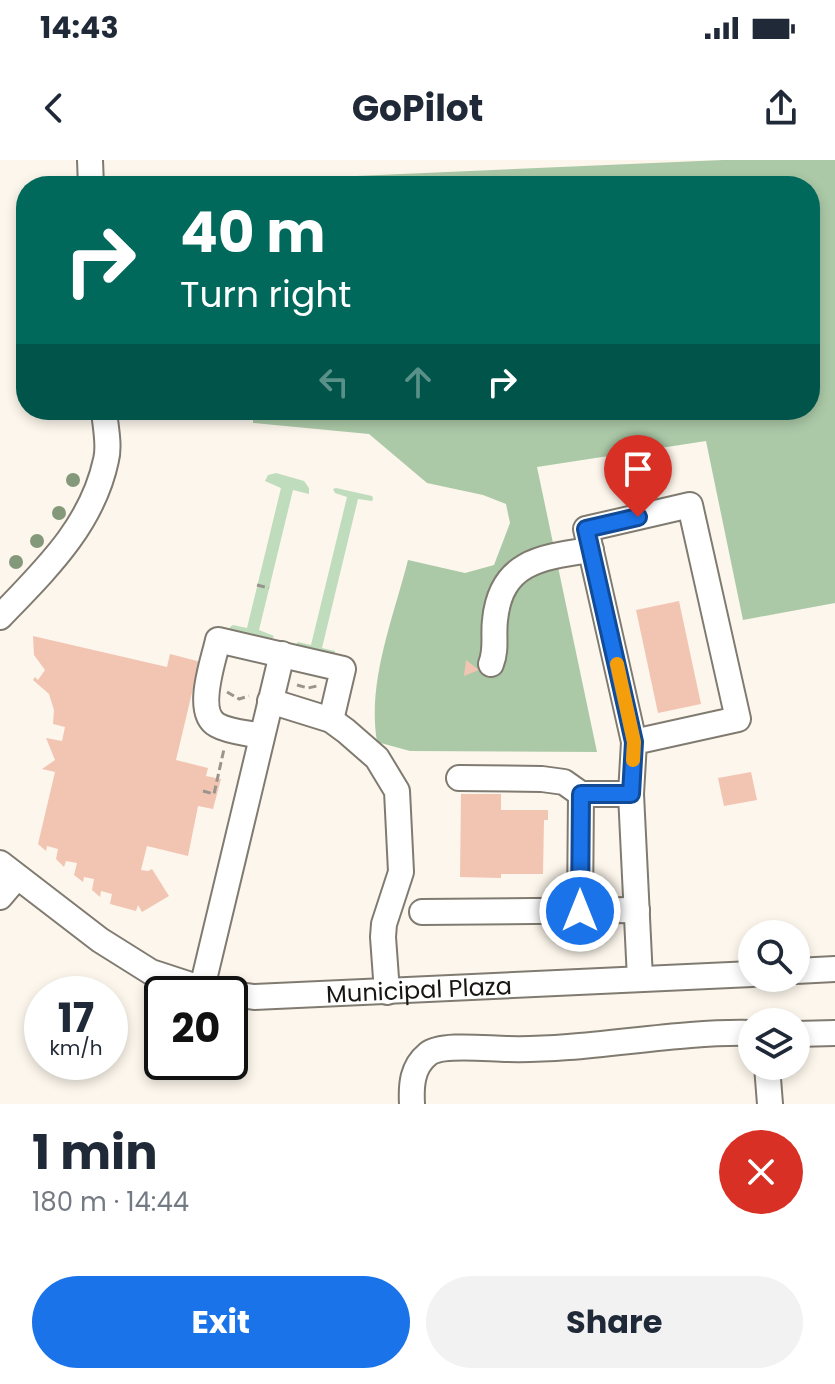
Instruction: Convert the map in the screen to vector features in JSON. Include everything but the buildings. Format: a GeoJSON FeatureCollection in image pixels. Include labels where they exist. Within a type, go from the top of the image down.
{"type":"FeatureCollection","features":[{"type":"Feature","properties":{"kind":"street"},"geometry":{"type":"LineString","coordinates":[[0,617],[53,562],[88,515],[107,457],[105,420]]}},
{"type":"Feature","properties":{"kind":"street"},"geometry":{"type":"LineString","coordinates":[[634,742],[738,719],[690,505],[586,529],[634,742],[631,794],[640,979]]}},
{"type":"Feature","properties":{"kind":"street"},"geometry":{"type":"LineString","coordinates":[[491,664],[495,654],[495,620],[499,604],[520,567],[549,557],[591,550]]}},
{"type":"Feature","properties":{"kind":"street"},"geometry":{"type":"LineString","coordinates":[[261,736],[218,726],[208,715],[205,697],[218,640],[343,669],[331,720]]}},
{"type":"Feature","properties":{"kind":"street"},"geometry":{"type":"LineString","coordinates":[[205,976],[261,736],[261,697],[282,654]]}},
{"type":"Feature","properties":{"kind":"street"},"geometry":{"type":"LineString","coordinates":[[261,697],[331,720],[377,758],[397,791],[401,872],[384,924],[387,992]]}},
{"type":"Feature","properties":{"kind":"street"},"geometry":{"type":"LineString","coordinates":[[459,778],[542,779],[564,782],[581,794],[631,794]]}},
{"type":"Feature","properties":{"kind":"street"},"geometry":{"type":"LineString","coordinates":[[580,911],[581,794]]}},
{"type":"Feature","properties":{"kind":"street"},"geometry":{"type":"LineString","coordinates":[[0,897],[9,870]]}},
{"type":"Feature","properties":{"kind":"street","name":"Municipal Plaza"},"geometry":{"type":"LineString","coordinates":[[9,870],[100,940],[151,972],[164,976]]}},
{"type":"Feature","properties":{"kind":"street"},"geometry":{"type":"LineString","coordinates":[[422,912],[637,910]]}},
{"type":"Feature","properties":{"kind":"street"},"geometry":{"type":"LineString","coordinates":[[810,970],[835,969]]}},
{"type":"Feature","properties":{"kind":"street","name":"Municipal Plaza"},"geometry":{"type":"LineString","coordinates":[[248,996],[738,975]]}},
{"type":"Feature","properties":{"kind":"street"},"geometry":{"type":"LineString","coordinates":[[412,1104],[411,1079],[429,1053],[443,1048],[528,1050],[716,1032],[738,1033]]}},
{"type":"Feature","properties":{"kind":"street"},"geometry":{"type":"LineString","coordinates":[[810,1034],[835,1033]]}},
{"type":"Feature","properties":{"kind":"street"},"geometry":{"type":"LineString","coordinates":[[768,1080],[770,1104]]}},
{"type":"Feature","properties":{"kind":"path"},"geometry":{"type":"LineString","coordinates":[[257,585],[269,588]]}},
{"type":"Feature","properties":{"kind":"path"},"geometry":{"type":"LineString","coordinates":[[224,686],[229,695],[236,698],[261,697]]}},
{"type":"Feature","properties":{"kind":"green space"},"geometry":{"type":"Polygon","coordinates":[[[723,160],[835,160],[835,603],[743,620],[706,441],[537,467],[597,752],[410,751],[377,742],[378,674],[408,560],[465,573],[494,565],[510,523],[506,504],[483,495],[427,483],[369,434],[253,423],[253,420],[820,420],[820,176],[355,176],[723,160]]]}},
{"type":"Feature","properties":{"kind":"green space"},"geometry":{"type":"Polygon","coordinates":[[[276,473],[304,481],[309,494],[293,490],[259,630],[274,636],[271,641],[230,631],[230,627],[247,628],[281,488],[265,481],[268,475],[276,473]]]}},
{"type":"Feature","properties":{"kind":"green space"},"geometry":{"type":"Polygon","coordinates":[[[333,489],[372,496],[373,499],[358,499],[322,648],[335,651],[334,656],[295,645],[298,642],[311,645],[347,497],[335,493],[333,489]]]}},
{"type":"Feature","properties":{"kind":"slow traffic"},"geometry":{"type":"LineString","coordinates":[[617,664],[634,742],[633,760]]}},
{"type":"Feature","properties":{"kind":"route"},"geometry":{"type":"LineString","coordinates":[[580,911],[581,794],[631,794],[634,742],[586,529],[638,517]]}}]}
